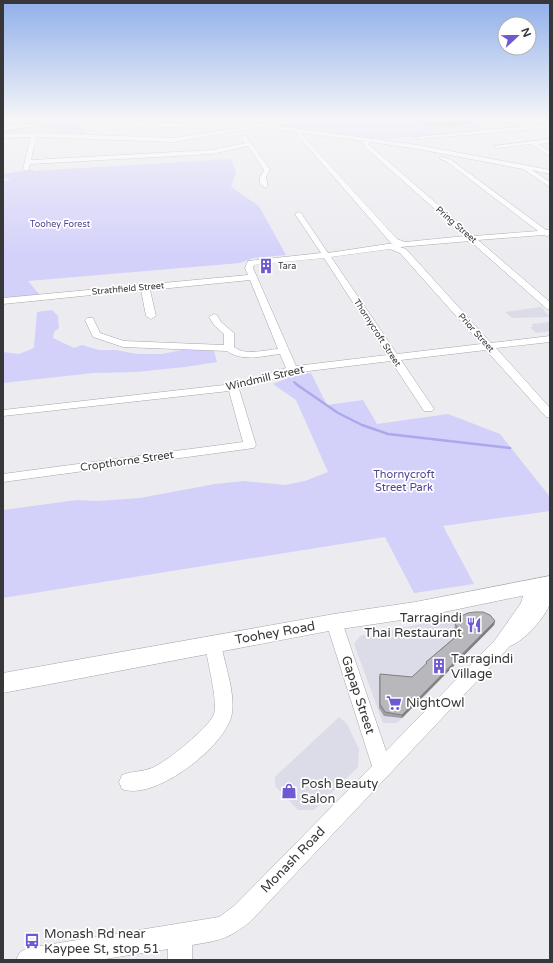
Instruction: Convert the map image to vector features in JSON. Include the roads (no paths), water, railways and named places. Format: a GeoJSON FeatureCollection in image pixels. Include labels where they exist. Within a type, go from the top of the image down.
{"type":"FeatureCollection","features":[{"type":"Feature","properties":{"kind":"main road","name":"Toohey Road"},"geometry":{"type":"LineString","coordinates":[[3,683],[334,622],[415,610],[546,586]]}},
{"type":"Feature","properties":{"kind":"street"},"geometry":{"type":"LineString","coordinates":[[263,165],[267,170],[263,177],[263,183],[265,186]]}},
{"type":"Feature","properties":{"kind":"street","name":"Prior Street"},"geometry":{"type":"LineString","coordinates":[[324,165],[392,245],[404,247],[488,347],[550,415]]}},
{"type":"Feature","properties":{"kind":"street","name":"Pring Street"},"geometry":{"type":"LineString","coordinates":[[388,165],[550,306]]}},
{"type":"Feature","properties":{"kind":"street"},"geometry":{"type":"LineString","coordinates":[[452,165],[548,234]]}},
{"type":"Feature","properties":{"kind":"street"},"geometry":{"type":"LineString","coordinates":[[508,165],[550,172]]}},
{"type":"Feature","properties":{"kind":"street"},"geometry":{"type":"LineString","coordinates":[[511,165],[527,168],[548,185]]}},
{"type":"Feature","properties":{"kind":"street"},"geometry":{"type":"LineString","coordinates":[[454,170],[476,185],[483,186]]}},
{"type":"Feature","properties":{"kind":"street","name":"Thornycroft Street"},"geometry":{"type":"LineString","coordinates":[[299,214],[428,410]]}},
{"type":"Feature","properties":{"kind":"street"},"geometry":{"type":"LineString","coordinates":[[404,247],[418,243],[548,234]]}},
{"type":"Feature","properties":{"kind":"street"},"geometry":{"type":"LineString","coordinates":[[292,370],[249,268],[250,264],[376,249],[392,245]]}},
{"type":"Feature","properties":{"kind":"street","name":"Strathfield Street"},"geometry":{"type":"LineString","coordinates":[[3,301],[253,277]]}},
{"type":"Feature","properties":{"kind":"street"},"geometry":{"type":"LineString","coordinates":[[145,288],[151,316]]}},
{"type":"Feature","properties":{"kind":"street"},"geometry":{"type":"LineString","coordinates":[[214,317],[216,323],[229,334],[229,348]]}},
{"type":"Feature","properties":{"kind":"street"},"geometry":{"type":"LineString","coordinates":[[90,320],[96,335],[123,344],[229,348],[232,351],[241,353],[284,351]]}},
{"type":"Feature","properties":{"kind":"street","name":"Windmill Street"},"geometry":{"type":"LineString","coordinates":[[3,414],[233,387],[251,384],[282,372],[292,370],[550,339]]}},
{"type":"Feature","properties":{"kind":"street","name":"Cropthorne Street"},"geometry":{"type":"LineString","coordinates":[[3,478],[250,445],[233,387]]}},
{"type":"Feature","properties":{"kind":"street","name":"Monash Road"},"geometry":{"type":"LineString","coordinates":[[28,960],[223,928],[242,914],[382,767],[499,648],[517,627],[531,620],[541,608],[545,596],[546,586]]}},
{"type":"Feature","properties":{"kind":"street","name":"Gapap Street"},"geometry":{"type":"LineString","coordinates":[[334,622],[382,767]]}},
{"type":"Feature","properties":{"kind":"street"},"geometry":{"type":"LineString","coordinates":[[129,782],[152,778],[165,772],[208,736],[220,722],[223,714],[222,702],[212,644]]}},
{"type":"Feature","properties":{"kind":"street"},"geometry":{"type":"LineString","coordinates":[[180,936],[180,960]]}},
{"type":"Feature","properties":{"kind":"waterway"},"geometry":{"type":"LineString","coordinates":[[294,382],[298,385]]}},
{"type":"Feature","properties":{"kind":"waterway"},"geometry":{"type":"LineString","coordinates":[[296,384],[338,413],[362,425],[388,434],[510,448]]}},
{"type":"Feature","properties":{"kind":"place","name":"Tara"},"geometry":{"type":"Point","coordinates":[266,266]}},
{"type":"Feature","properties":{"kind":"place","name":"Tarragindi Thai Restaurant"},"geometry":{"type":"Point","coordinates":[474,625]}},
{"type":"Feature","properties":{"kind":"place","name":"Tarragindi Village"},"geometry":{"type":"Point","coordinates":[439,666]}},
{"type":"Feature","properties":{"kind":"place","name":"NightOwl"},"geometry":{"type":"Point","coordinates":[394,703]}},
{"type":"Feature","properties":{"kind":"place","name":"Posh Beauty Salon"},"geometry":{"type":"Point","coordinates":[289,791]}},
{"type":"Feature","properties":{"kind":"place","name":"Monash Rd near Kaypee St, stop 51"},"geometry":{"type":"Point","coordinates":[32,941]}},
{"type":"Feature","properties":{"kind":"park label","name":"Toohey Forest"},"geometry":{"type":"Point","coordinates":[60,224]}},
{"type":"Feature","properties":{"kind":"park label","name":"Thornycroft Street Park"},"geometry":{"type":"Point","coordinates":[404,480]}}]}
